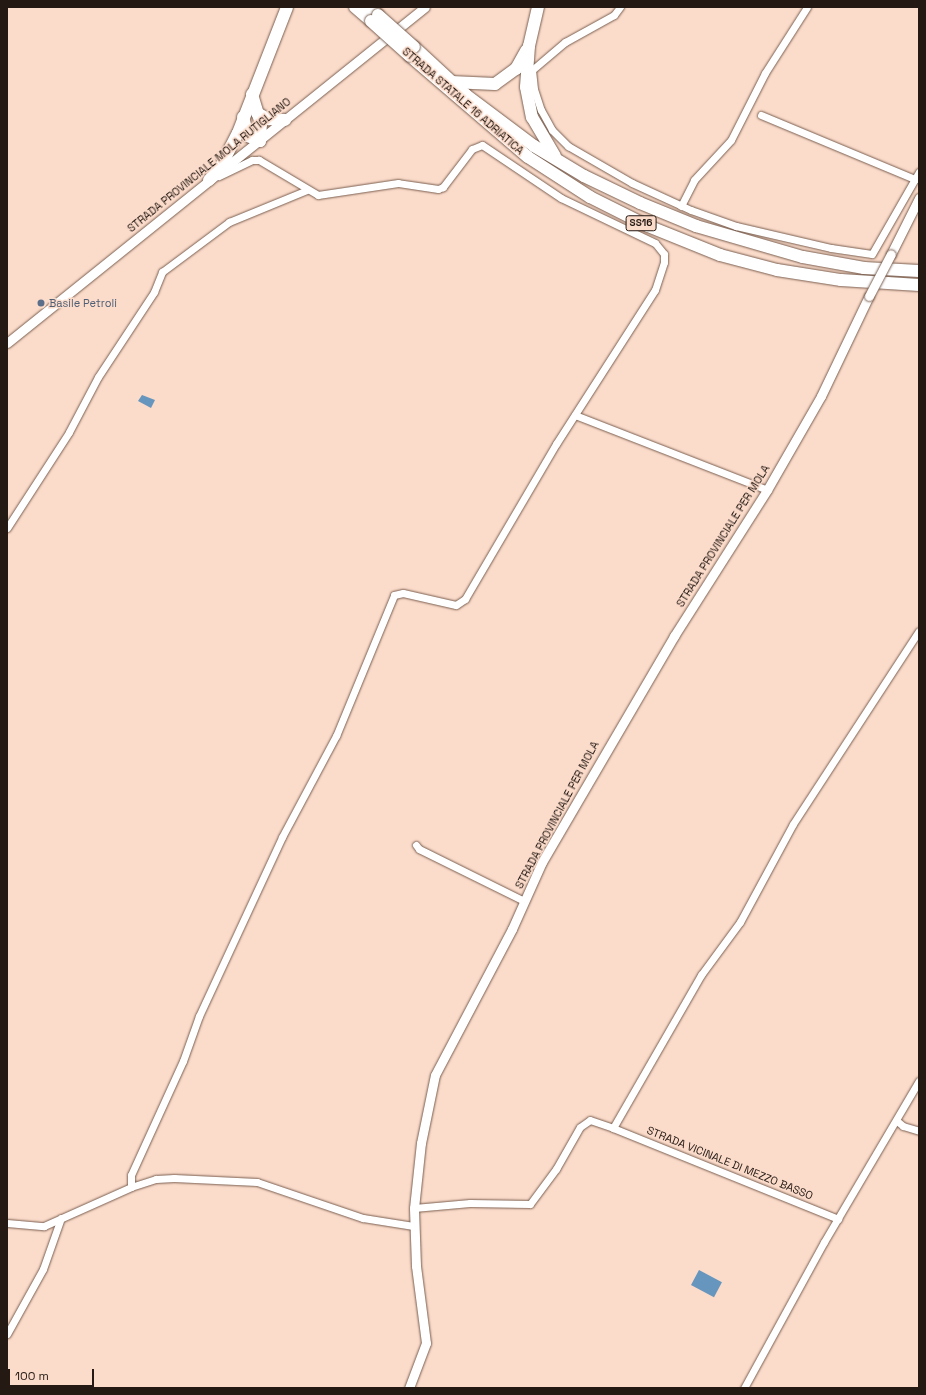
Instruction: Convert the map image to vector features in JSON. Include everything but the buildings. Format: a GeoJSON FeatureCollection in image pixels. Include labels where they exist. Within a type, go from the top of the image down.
{"type":"FeatureCollection","features":[{"type":"Feature","properties":{"kind":"highway","name":"STRADA STATALE 16 ADRIATICA"},"geometry":{"type":"LineString","coordinates":[[355,7],[373,14],[412,52],[528,157],[590,198],[648,226],[720,255],[776,270],[841,280],[919,285]]}},
{"type":"Feature","properties":{"kind":"highway"},"geometry":{"type":"LineString","coordinates":[[538,7],[529,46],[526,87],[531,111],[546,144],[558,160]]}},
{"type":"Feature","properties":{"kind":"highway"},"geometry":{"type":"LineString","coordinates":[[209,180],[229,152],[288,8]]}},
{"type":"Feature","properties":{"kind":"highway"},"geometry":{"type":"LineString","coordinates":[[451,82],[484,84],[504,80],[516,69],[529,46]]}},
{"type":"Feature","properties":{"kind":"highway","name":"STRADA STATALE 16 ADRIATICA"},"geometry":{"type":"LineString","coordinates":[[412,52],[502,123],[558,160],[640,203],[696,226],[803,257],[864,268],[919,270]]}},
{"type":"Feature","properties":{"kind":"highway"},"geometry":{"type":"LineString","coordinates":[[243,116],[248,136],[260,141],[262,133],[252,94]]}},
{"type":"Feature","properties":{"kind":"highway"},"geometry":{"type":"LineString","coordinates":[[257,113],[268,119],[285,120]]}},
{"type":"Feature","properties":{"kind":"street","name":"STRADA PROVINCIALE MOLA RUTIGLIANO"},"geometry":{"type":"LineString","coordinates":[[7,343],[425,7]]}},
{"type":"Feature","properties":{"kind":"street"},"geometry":{"type":"LineString","coordinates":[[620,7],[614,14],[565,42],[532,70],[534,89],[541,110],[552,130],[568,146],[632,183],[681,206],[736,226],[770,235],[872,254],[917,176],[761,115]]}},
{"type":"Feature","properties":{"kind":"street"},"geometry":{"type":"LineString","coordinates":[[681,206],[694,180],[731,140],[765,73],[808,7]]}},
{"type":"Feature","properties":{"kind":"street"},"geometry":{"type":"LineString","coordinates":[[131,1187],[131,1175],[183,1061],[199,1016],[282,837],[336,736],[394,595],[403,593],[456,605],[461,603],[575,415],[660,279],[664,254],[655,243],[561,198],[482,145],[472,149],[443,187],[438,189],[398,184],[318,195],[307,190],[259,160],[252,160],[209,180]]}},
{"type":"Feature","properties":{"kind":"street"},"geometry":{"type":"LineString","coordinates":[[7,528],[70,432],[104,366],[154,292],[162,272],[230,222],[307,190]]}},
{"type":"Feature","properties":{"kind":"street","name":"STRADA PROVINCIALE PER MOLA"},"geometry":{"type":"LineString","coordinates":[[409,1388],[426,1343],[414,1226],[414,1208],[420,1150],[435,1075],[524,901],[542,862],[612,738],[674,636],[767,490],[821,396],[869,296],[919,198]]}},
{"type":"Feature","properties":{"kind":"street"},"geometry":{"type":"LineString","coordinates":[[575,415],[767,490]]}},
{"type":"Feature","properties":{"kind":"street"},"geometry":{"type":"LineString","coordinates":[[613,1128],[701,975],[740,922],[793,824],[919,631]]}},
{"type":"Feature","properties":{"kind":"street"},"geometry":{"type":"LineString","coordinates":[[416,845],[419,848],[524,901]]}},
{"type":"Feature","properties":{"kind":"street"},"geometry":{"type":"LineString","coordinates":[[744,1388],[838,1219],[897,1121],[919,1081]]}},
{"type":"Feature","properties":{"kind":"street","name":"STRADA VICINALE DI MEZZO BASSO"},"geometry":{"type":"LineString","coordinates":[[414,1208],[470,1203],[530,1204],[556,1169],[580,1127],[590,1120],[838,1219]]}},
{"type":"Feature","properties":{"kind":"street"},"geometry":{"type":"LineString","coordinates":[[897,1121],[903,1126],[919,1130]]}},
{"type":"Feature","properties":{"kind":"street"},"geometry":{"type":"LineString","coordinates":[[7,1223],[44,1226],[131,1187],[156,1179],[174,1178],[257,1182],[362,1218],[414,1226]]}},
{"type":"Feature","properties":{"kind":"street"},"geometry":{"type":"LineString","coordinates":[[7,1334],[54,1245],[61,1218]]}},
{"type":"Feature","properties":{"kind":"water"},"geometry":{"type":"Polygon","coordinates":[[[142,395],[155,400],[151,408],[138,401],[142,395]]]}},
{"type":"Feature","properties":{"kind":"water"},"geometry":{"type":"Polygon","coordinates":[[[699,1270],[722,1282],[714,1297],[691,1285],[699,1270]]]}},
{"type":"Feature","properties":{"kind":"place","name":"Basile Petroli"},"geometry":{"type":"Point","coordinates":[41,303]}}]}
